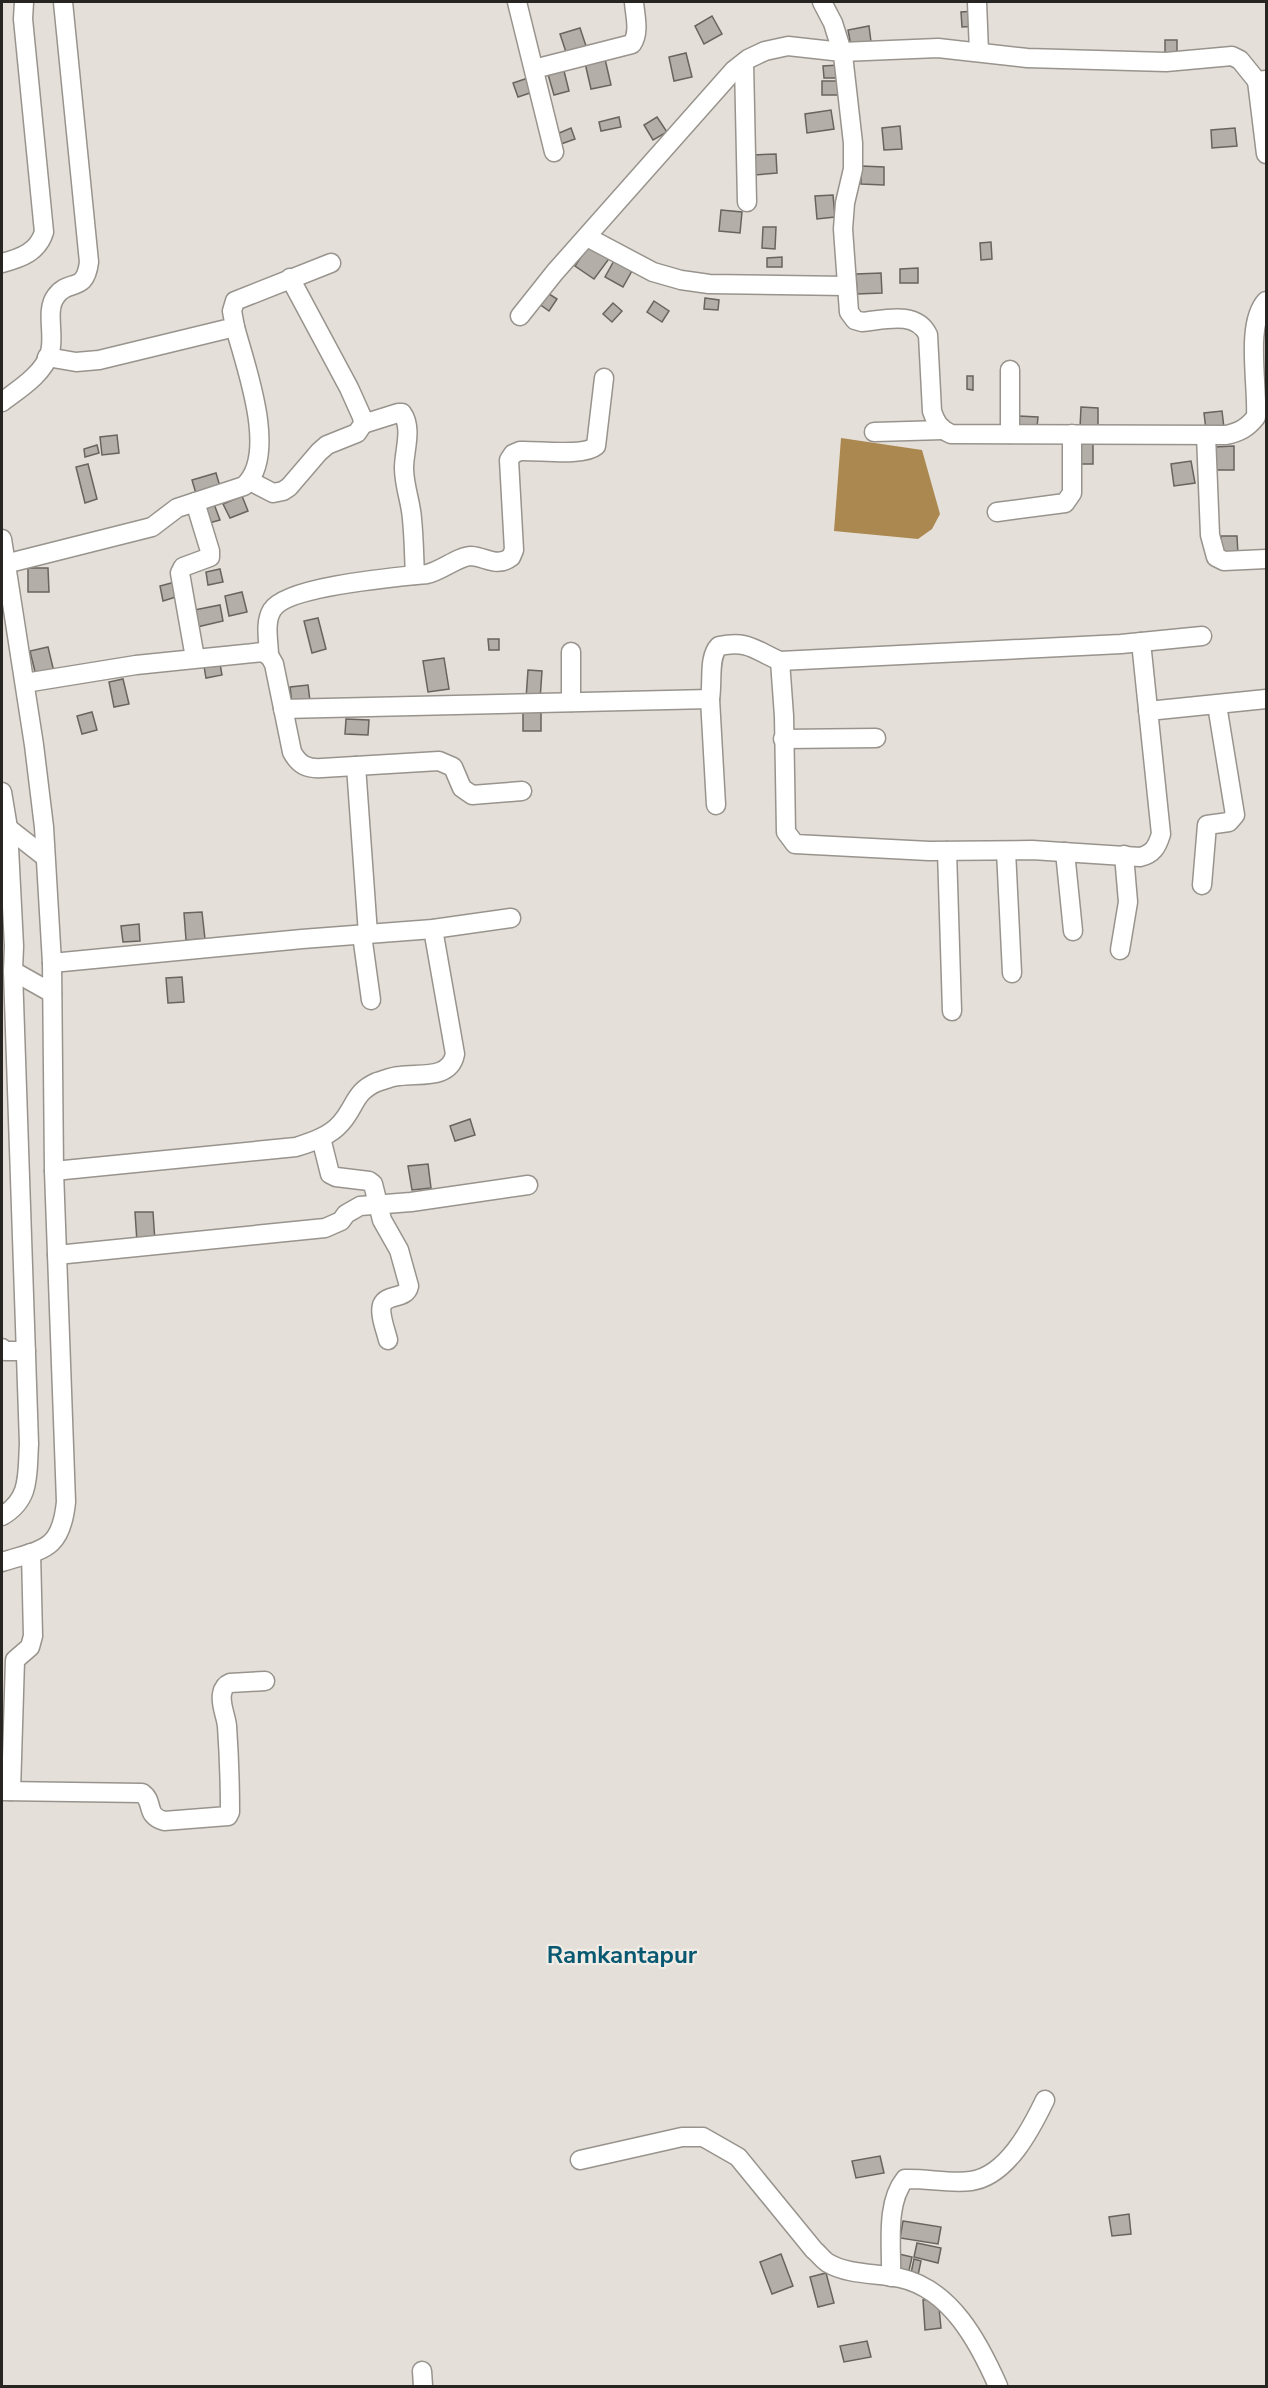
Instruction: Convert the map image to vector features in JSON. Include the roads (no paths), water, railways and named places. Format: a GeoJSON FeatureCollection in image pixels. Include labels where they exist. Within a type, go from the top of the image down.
{"type":"FeatureCollection","features":[{"type":"Feature","properties":{"kind":"street"},"geometry":{"type":"LineString","coordinates":[[2,263],[33,251],[40,244],[44,232],[23,19],[24,2]]}},
{"type":"Feature","properties":{"kind":"street"},"geometry":{"type":"LineString","coordinates":[[2,402],[29,381],[47,357],[50,352],[52,305],[55,296],[63,290],[80,284],[84,279],[89,262],[63,2]]}},
{"type":"Feature","properties":{"kind":"street"},"geometry":{"type":"LineString","coordinates":[[517,2],[554,152]]}},
{"type":"Feature","properties":{"kind":"street"},"geometry":{"type":"LineString","coordinates":[[534,69],[632,44],[637,27],[634,2]]}},
{"type":"Feature","properties":{"kind":"street"},"geometry":{"type":"LineString","coordinates":[[822,2],[833,23],[842,52],[853,161],[843,229],[849,312],[855,320],[862,322],[907,318],[918,321],[924,327],[928,335],[932,411],[935,422],[943,430],[951,434],[1206,435],[1237,433],[1248,427],[1256,417],[1254,328],[1257,313],[1266,301]]}},
{"type":"Feature","properties":{"kind":"street"},"geometry":{"type":"LineString","coordinates":[[978,2],[979,52]]}},
{"type":"Feature","properties":{"kind":"street"},"geometry":{"type":"LineString","coordinates":[[520,316],[680,129],[744,63],[765,51],[788,46],[842,52],[938,48],[1027,57],[1166,62],[1232,56],[1240,60],[1262,81],[1266,154]]}},
{"type":"Feature","properties":{"kind":"street"},"geometry":{"type":"LineString","coordinates":[[744,63],[747,202]]}},
{"type":"Feature","properties":{"kind":"street"},"geometry":{"type":"LineString","coordinates":[[587,237],[653,272],[681,280],[710,284],[846,286]]}},
{"type":"Feature","properties":{"kind":"street"},"geometry":{"type":"LineString","coordinates":[[5,564],[152,527],[170,511],[244,486],[250,481],[257,458],[260,427],[235,327],[232,311],[235,301],[331,263]]}},
{"type":"Feature","properties":{"kind":"street"},"geometry":{"type":"LineString","coordinates":[[290,278],[349,388],[363,424]]}},
{"type":"Feature","properties":{"kind":"street"},"geometry":{"type":"LineString","coordinates":[[47,357],[76,362],[93,361],[235,327]]}},
{"type":"Feature","properties":{"kind":"street"},"geometry":{"type":"LineString","coordinates":[[1010,370],[1010,434]]}},
{"type":"Feature","properties":{"kind":"street"},"geometry":{"type":"LineString","coordinates":[[522,791],[472,795],[462,788],[453,767],[439,761],[310,769],[296,760],[282,709],[274,664],[270,656],[269,617],[276,605],[284,599],[306,591],[436,572],[463,557],[471,556],[500,563],[511,557],[514,550],[509,460],[513,454],[520,451],[592,450],[596,446],[604,378]]}},
{"type":"Feature","properties":{"kind":"street"},"geometry":{"type":"LineString","coordinates":[[250,481],[273,494],[283,491],[327,445],[357,433],[363,424],[398,412],[405,418],[408,427],[404,468],[412,519],[415,575]]}},
{"type":"Feature","properties":{"kind":"street"},"geometry":{"type":"LineString","coordinates":[[874,432],[943,430]]}},
{"type":"Feature","properties":{"kind":"street"},"geometry":{"type":"LineString","coordinates":[[997,512],[1065,502],[1072,493],[1072,434]]}},
{"type":"Feature","properties":{"kind":"street"},"geometry":{"type":"LineString","coordinates":[[1206,435],[1210,535],[1216,557],[1224,561],[1266,559]]}},
{"type":"Feature","properties":{"kind":"street"},"geometry":{"type":"LineString","coordinates":[[195,502],[210,551],[210,557],[206,560],[183,567],[180,573],[195,658]]}},
{"type":"Feature","properties":{"kind":"street"},"geometry":{"type":"LineString","coordinates":[[2,539],[40,789],[45,857],[52,963],[54,1171],[66,1502],[58,1536],[49,1547],[2,1562]]}},
{"type":"Feature","properties":{"kind":"street"},"geometry":{"type":"LineString","coordinates":[[716,805],[710,699],[713,682],[711,658],[719,646],[748,644],[780,661],[1141,642],[1202,636]]}},
{"type":"Feature","properties":{"kind":"street"},"geometry":{"type":"LineString","coordinates":[[780,661],[786,832],[795,844],[947,851],[1065,852],[1140,857],[1149,855],[1158,844],[1161,834],[1141,642]]}},
{"type":"Feature","properties":{"kind":"street"},"geometry":{"type":"LineString","coordinates":[[25,683],[195,658],[263,652],[270,656]]}},
{"type":"Feature","properties":{"kind":"street"},"geometry":{"type":"LineString","coordinates":[[571,652],[572,702]]}},
{"type":"Feature","properties":{"kind":"street"},"geometry":{"type":"LineString","coordinates":[[282,709],[710,699]]}},
{"type":"Feature","properties":{"kind":"street"},"geometry":{"type":"LineString","coordinates":[[1148,711],[1266,699]]}},
{"type":"Feature","properties":{"kind":"street"},"geometry":{"type":"LineString","coordinates":[[1202,885],[1207,825],[1229,822],[1234,814],[1217,705]]}},
{"type":"Feature","properties":{"kind":"street"},"geometry":{"type":"LineString","coordinates":[[783,739],[876,738]]}},
{"type":"Feature","properties":{"kind":"street"},"geometry":{"type":"LineString","coordinates":[[356,766],[371,1000]]}},
{"type":"Feature","properties":{"kind":"street"},"geometry":{"type":"LineString","coordinates":[[2,792],[14,946],[29,1444],[27,1480],[22,1498],[14,1508],[2,1516]]}},
{"type":"Feature","properties":{"kind":"street"},"geometry":{"type":"LineString","coordinates":[[5,829],[45,857]]}},
{"type":"Feature","properties":{"kind":"street"},"geometry":{"type":"LineString","coordinates":[[947,851],[951,1011]]}},
{"type":"Feature","properties":{"kind":"street"},"geometry":{"type":"LineString","coordinates":[[1006,851],[1012,973]]}},
{"type":"Feature","properties":{"kind":"street"},"geometry":{"type":"LineString","coordinates":[[1065,852],[1072,931]]}},
{"type":"Feature","properties":{"kind":"street"},"geometry":{"type":"LineString","coordinates":[[1120,950],[1128,903],[1124,855]]}},
{"type":"Feature","properties":{"kind":"street"},"geometry":{"type":"LineString","coordinates":[[52,963],[365,934],[433,930],[511,918]]}},
{"type":"Feature","properties":{"kind":"street"},"geometry":{"type":"LineString","coordinates":[[54,1171],[296,1147],[321,1138],[342,1122],[358,1094],[366,1088],[398,1076],[436,1074],[445,1070],[454,1062],[455,1054],[433,930]]}},
{"type":"Feature","properties":{"kind":"street"},"geometry":{"type":"LineString","coordinates":[[13,971],[52,993]]}},
{"type":"Feature","properties":{"kind":"street"},"geometry":{"type":"LineString","coordinates":[[321,1138],[330,1174],[336,1177],[369,1181],[377,1194],[382,1220],[399,1250],[409,1286],[403,1295],[382,1304],[388,1340]]}},
{"type":"Feature","properties":{"kind":"street"},"geometry":{"type":"LineString","coordinates":[[57,1255],[325,1228],[341,1221],[352,1209],[360,1206],[379,1206],[528,1185]]}},
{"type":"Feature","properties":{"kind":"street"},"geometry":{"type":"LineString","coordinates":[[2,1348],[5,1351],[26,1352]]}},
{"type":"Feature","properties":{"kind":"street"},"geometry":{"type":"LineString","coordinates":[[31,1553],[33,1636],[30,1647],[15,1660],[6,1791],[142,1793],[147,1798],[152,1815],[164,1821],[228,1816],[230,1812],[229,1759],[221,1697],[223,1690],[230,1683],[265,1681]]}},
{"type":"Feature","properties":{"kind":"street"},"geometry":{"type":"LineString","coordinates":[[891,2277],[893,2203],[897,2189],[905,2179],[970,2181],[990,2174],[1013,2153],[1029,2133],[1045,2100]]}},
{"type":"Feature","properties":{"kind":"street"},"geometry":{"type":"LineString","coordinates":[[579,2160],[682,2137],[703,2137],[738,2157],[814,2250],[828,2263],[844,2269],[902,2278],[938,2295],[968,2330],[998,2386]]}},
{"type":"Feature","properties":{"kind":"district","name":"Ramkantapur"},"geometry":{"type":"Point","coordinates":[622,1955]}}]}
